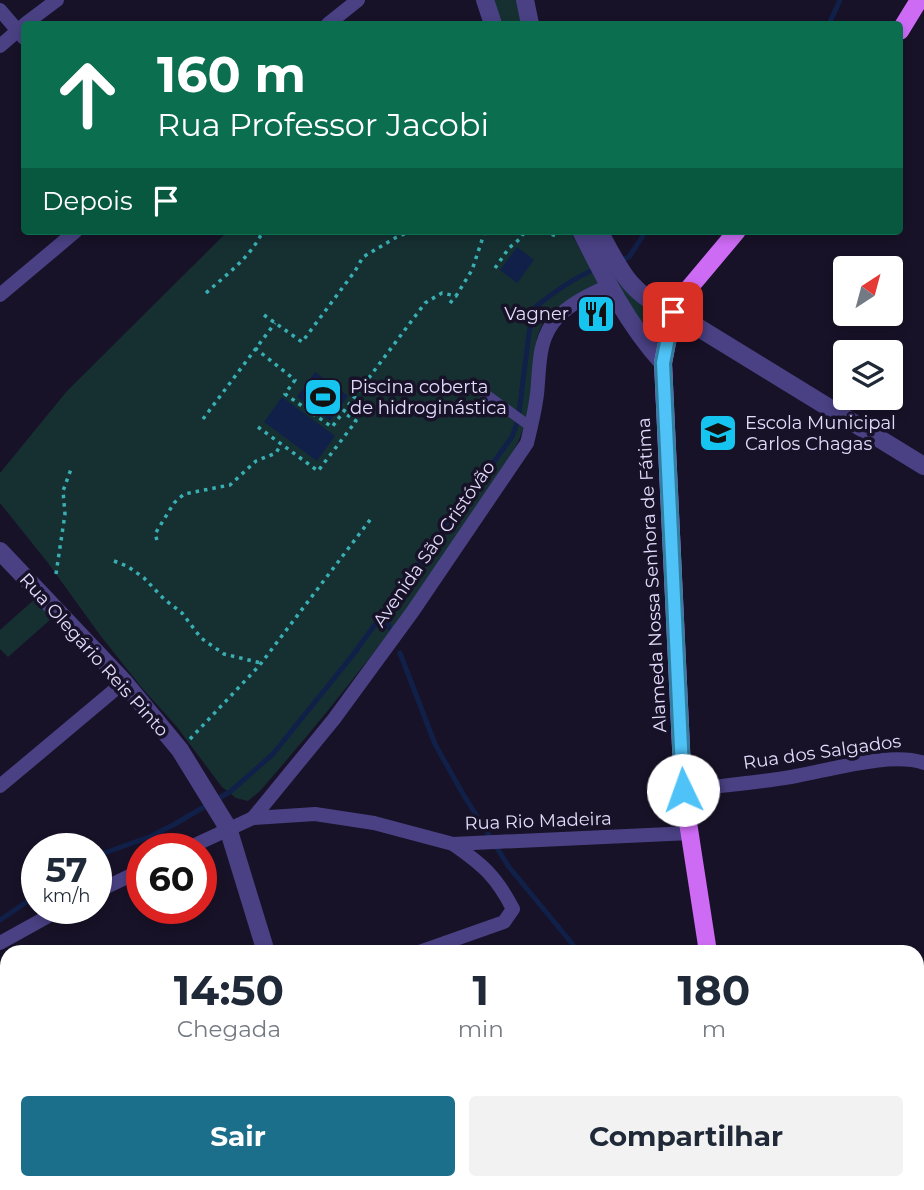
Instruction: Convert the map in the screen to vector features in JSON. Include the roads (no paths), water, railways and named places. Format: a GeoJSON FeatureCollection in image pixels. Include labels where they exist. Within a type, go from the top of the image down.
{"type":"FeatureCollection","features":[{"type":"Feature","properties":{"kind":"main road"},"geometry":{"type":"LineString","coordinates":[[903,26],[919,0]]}},
{"type":"Feature","properties":{"kind":"main road"},"geometry":{"type":"LineString","coordinates":[[673,312],[690,287],[734,235]]}},
{"type":"Feature","properties":{"kind":"main road","name":"Alameda Nossa Senhora de Fátima"},"geometry":{"type":"LineString","coordinates":[[673,312],[663,363],[683,790],[707,945]]}},
{"type":"Feature","properties":{"kind":"street"},"geometry":{"type":"LineString","coordinates":[[33,21],[57,0]]}},
{"type":"Feature","properties":{"kind":"street"},"geometry":{"type":"LineString","coordinates":[[332,21],[358,0]]}},
{"type":"Feature","properties":{"kind":"street"},"geometry":{"type":"LineString","coordinates":[[485,0],[492,21]]}},
{"type":"Feature","properties":{"kind":"street"},"geometry":{"type":"LineString","coordinates":[[525,0],[529,21]]}},
{"type":"Feature","properties":{"kind":"street"},"geometry":{"type":"LineString","coordinates":[[0,10],[21,28]]}},
{"type":"Feature","properties":{"kind":"street"},"geometry":{"type":"LineString","coordinates":[[0,46],[21,31]]}},
{"type":"Feature","properties":{"kind":"street"},"geometry":{"type":"LineString","coordinates":[[0,295],[71,235]]}},
{"type":"Feature","properties":{"kind":"street"},"geometry":{"type":"LineString","coordinates":[[584,235],[608,270],[640,335],[663,363]]}},
{"type":"Feature","properties":{"kind":"street"},"geometry":{"type":"LineString","coordinates":[[601,235],[608,270],[640,295],[656,306],[673,312],[924,466]]}},
{"type":"Feature","properties":{"kind":"street","name":"Avenida São Cristóvão"},"geometry":{"type":"LineString","coordinates":[[253,818],[334,719],[527,443],[538,392],[538,359],[545,336],[558,317],[590,294],[608,270]]}},
{"type":"Feature","properties":{"kind":"street"},"geometry":{"type":"LineString","coordinates":[[476,387],[531,427]]}},
{"type":"Feature","properties":{"kind":"street","name":"Rua Olegário Reis Pinto"},"geometry":{"type":"LineString","coordinates":[[0,551],[124,682],[180,750],[228,828],[264,945]]}},
{"type":"Feature","properties":{"kind":"street"},"geometry":{"type":"LineString","coordinates":[[0,786],[124,682]]}},
{"type":"Feature","properties":{"kind":"street","name":"Rua dos Salgados"},"geometry":{"type":"LineString","coordinates":[[683,790],[789,778],[858,764],[910,758],[924,763]]}},
{"type":"Feature","properties":{"kind":"street","name":"Rua Rio Madeira"},"geometry":{"type":"LineString","coordinates":[[217,834],[253,818],[315,814],[374,823],[453,844],[691,833]]}},
{"type":"Feature","properties":{"kind":"street"},"geometry":{"type":"LineString","coordinates":[[439,945],[504,922],[513,909],[502,887],[482,864],[453,844]]}},
{"type":"Feature","properties":{"kind":"street"},"geometry":{"type":"LineString","coordinates":[[0,943],[34,924]]}},
{"type":"Feature","properties":{"kind":"water"},"geometry":{"type":"Polygon","coordinates":[[[517,247],[534,260],[517,283],[500,270],[517,247]]]}},
{"type":"Feature","properties":{"kind":"water","name":"Piscina coberta de hidroginástica"},"geometry":{"type":"Polygon","coordinates":[[[315,372],[348,396],[330,421],[297,397],[315,372]]]}},
{"type":"Feature","properties":{"kind":"water"},"geometry":{"type":"Polygon","coordinates":[[[282,397],[335,436],[317,461],[264,422],[282,397]]]}},
{"type":"Feature","properties":{"kind":"waterway"},"geometry":{"type":"LineString","coordinates":[[830,21],[840,0]]}},
{"type":"Feature","properties":{"kind":"waterway"},"geometry":{"type":"LineString","coordinates":[[619,261],[629,257],[643,235]]}},
{"type":"Feature","properties":{"kind":"waterway"},"geometry":{"type":"LineString","coordinates":[[112,850],[149,837],[231,791],[273,754],[352,656],[512,437],[518,420],[532,310],[562,287],[596,269]]}},
{"type":"Feature","properties":{"kind":"waterway"},"geometry":{"type":"LineString","coordinates":[[385,612],[389,628]]}},
{"type":"Feature","properties":{"kind":"waterway"},"geometry":{"type":"LineString","coordinates":[[400,653],[435,744],[463,794],[509,867],[573,945]]}},
{"type":"Feature","properties":{"kind":"waterway"},"geometry":{"type":"LineString","coordinates":[[0,920],[21,906]]}},
{"type":"Feature","properties":{"kind":"place","name":"Vagner"},"geometry":{"type":"Point","coordinates":[596,314]}},
{"type":"Feature","properties":{"kind":"place","name":"Piscina coberta de hidroginástica"},"geometry":{"type":"Point","coordinates":[323,397]}},
{"type":"Feature","properties":{"kind":"place","name":"Escola Municipal Carlos Chagas"},"geometry":{"type":"Point","coordinates":[718,433]}}]}
